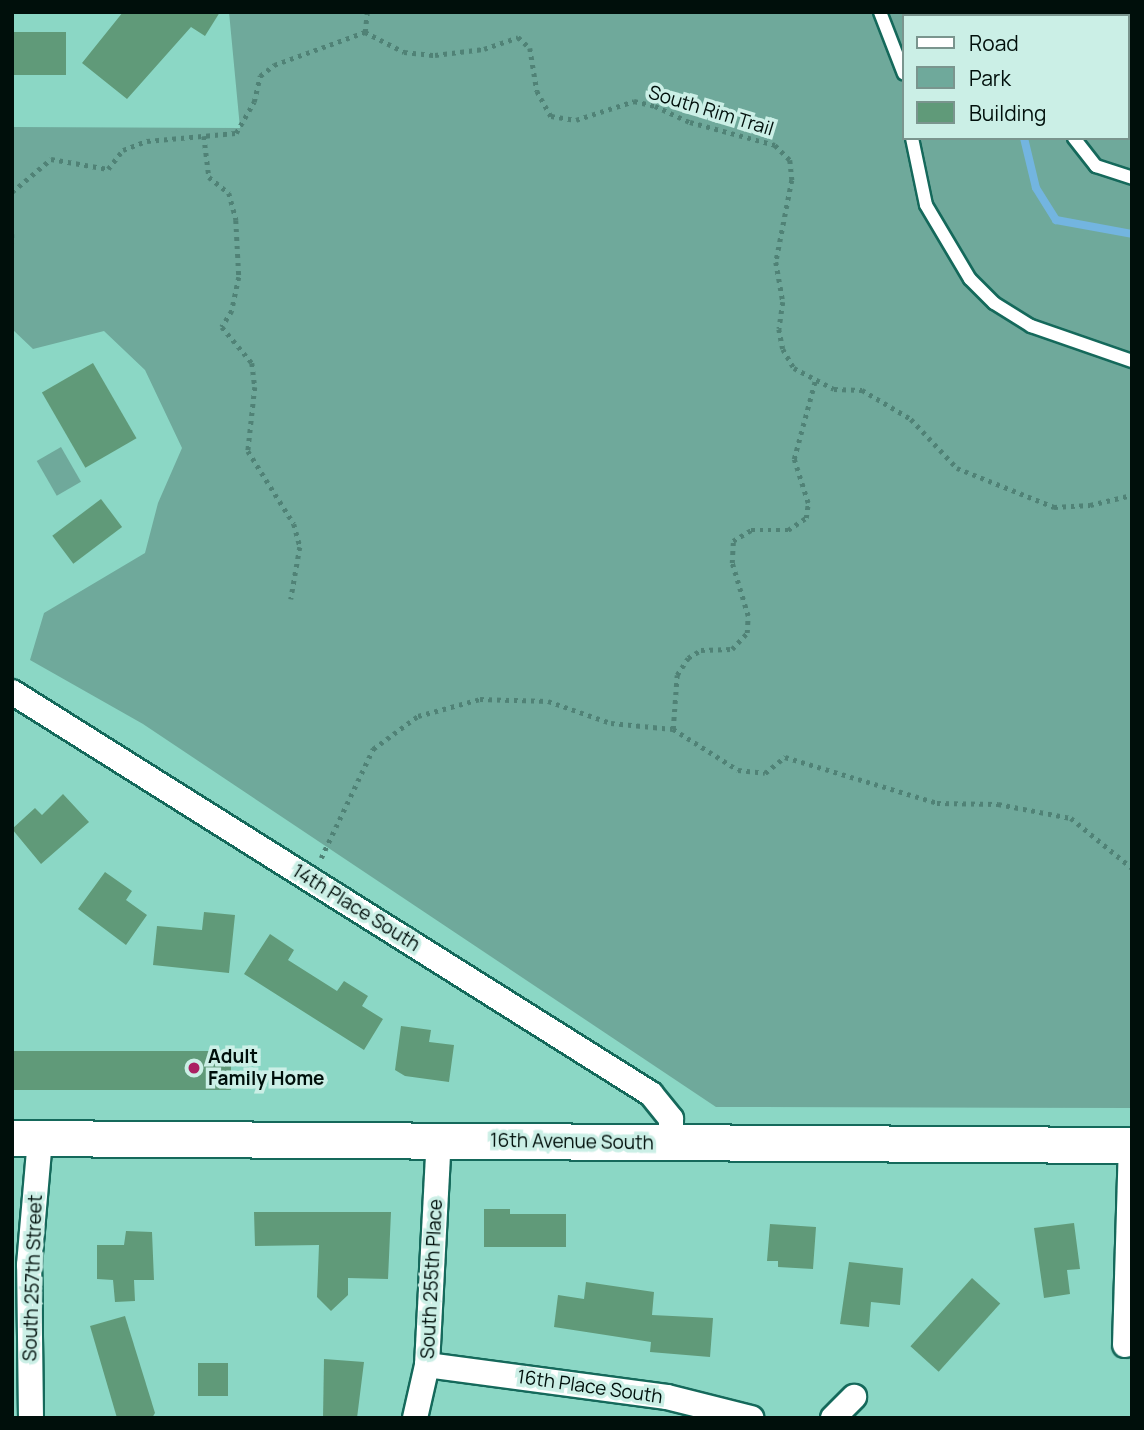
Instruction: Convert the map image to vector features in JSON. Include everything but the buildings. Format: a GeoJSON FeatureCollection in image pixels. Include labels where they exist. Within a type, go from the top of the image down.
{"type":"FeatureCollection","features":[{"type":"Feature","properties":{"kind":"main road","name":"16th Avenue South"},"geometry":{"type":"LineString","coordinates":[[26,1138],[1131,1145]]}},
{"type":"Feature","properties":{"kind":"street","name":"14th Place South"},"geometry":{"type":"LineString","coordinates":[[12,692],[651,1094],[671,1119],[671,1144]]}},
{"type":"Feature","properties":{"kind":"street","name":"South 257th Street"},"geometry":{"type":"LineString","coordinates":[[26,1138],[31,1418]]}},
{"type":"Feature","properties":{"kind":"street","name":"South 255th Place"},"geometry":{"type":"LineString","coordinates":[[415,1418],[428,1365],[439,1139]]}},
{"type":"Feature","properties":{"kind":"street"},"geometry":{"type":"LineString","coordinates":[[1125,1345],[1131,1145]]}},
{"type":"Feature","properties":{"kind":"street","name":"16th Place South"},"geometry":{"type":"LineString","coordinates":[[428,1365],[667,1397],[751,1418]]}},
{"type":"Feature","properties":{"kind":"street"},"geometry":{"type":"LineString","coordinates":[[833,1418],[854,1397]]}},
{"type":"Feature","properties":{"kind":"lane"},"geometry":{"type":"LineString","coordinates":[[880,12],[902,60]]}},
{"type":"Feature","properties":{"kind":"lane"},"geometry":{"type":"LineString","coordinates":[[912,140],[926,205],[970,279],[994,303],[1031,326],[1132,362]]}},
{"type":"Feature","properties":{"kind":"lane"},"geometry":{"type":"LineString","coordinates":[[1076,140],[1096,166],[1132,177]]}},
{"type":"Feature","properties":{"kind":"path"},"geometry":{"type":"LineString","coordinates":[[12,192],[51,159],[108,169],[123,150],[147,141],[236,134],[254,102],[260,76],[274,65],[365,32],[367,12]]}},
{"type":"Feature","properties":{"kind":"path","name":"South Rim Trail"},"geometry":{"type":"LineString","coordinates":[[365,32],[379,42],[404,52],[435,55],[484,49],[518,37],[530,48],[537,91],[551,116],[576,120],[634,102],[775,145],[790,160],[792,180],[776,262],[783,302],[779,329],[783,349],[794,368],[815,381],[834,388],[862,390],[911,419],[957,468],[1054,507],[1074,507],[1132,495]]}},
{"type":"Feature","properties":{"kind":"path"},"geometry":{"type":"LineString","coordinates":[[205,136],[209,177],[229,193],[236,220],[239,277],[232,311],[222,327],[252,363],[255,387],[248,451],[293,524],[300,547],[291,599]]}},
{"type":"Feature","properties":{"kind":"path"},"geometry":{"type":"LineString","coordinates":[[12,234],[12,243]]}},
{"type":"Feature","properties":{"kind":"path"},"geometry":{"type":"LineString","coordinates":[[673,729],[677,675],[688,658],[701,650],[733,649],[747,633],[748,616],[732,563],[733,541],[751,530],[788,530],[806,518],[808,503],[794,458],[815,381]]}},
{"type":"Feature","properties":{"kind":"path"},"geometry":{"type":"LineString","coordinates":[[311,879],[373,749],[418,716],[480,699],[548,701],[611,723],[673,729],[738,770],[765,773],[785,757],[937,803],[998,804],[1071,818],[1132,868]]}},
{"type":"Feature","properties":{"kind":"green space"},"geometry":{"type":"Polygon","coordinates":[[[229,12],[1132,12],[1132,1108],[716,1107],[143,724],[30,660],[44,613],[145,553],[158,503],[182,448],[145,370],[104,331],[33,349],[12,329],[12,127],[240,128],[229,12]]]}},
{"type":"Feature","properties":{"kind":"green space"},"geometry":{"type":"Polygon","coordinates":[[[61,447],[81,482],[57,496],[37,461],[61,447]]]}},
{"type":"Feature","properties":{"kind":"waterway"},"geometry":{"type":"LineString","coordinates":[[1024,140],[1036,188],[1056,220],[1132,234]]}},
{"type":"Feature","properties":{"kind":"place","name":"Adult Family Home"},"geometry":{"type":"Point","coordinates":[194,1068]}}]}
